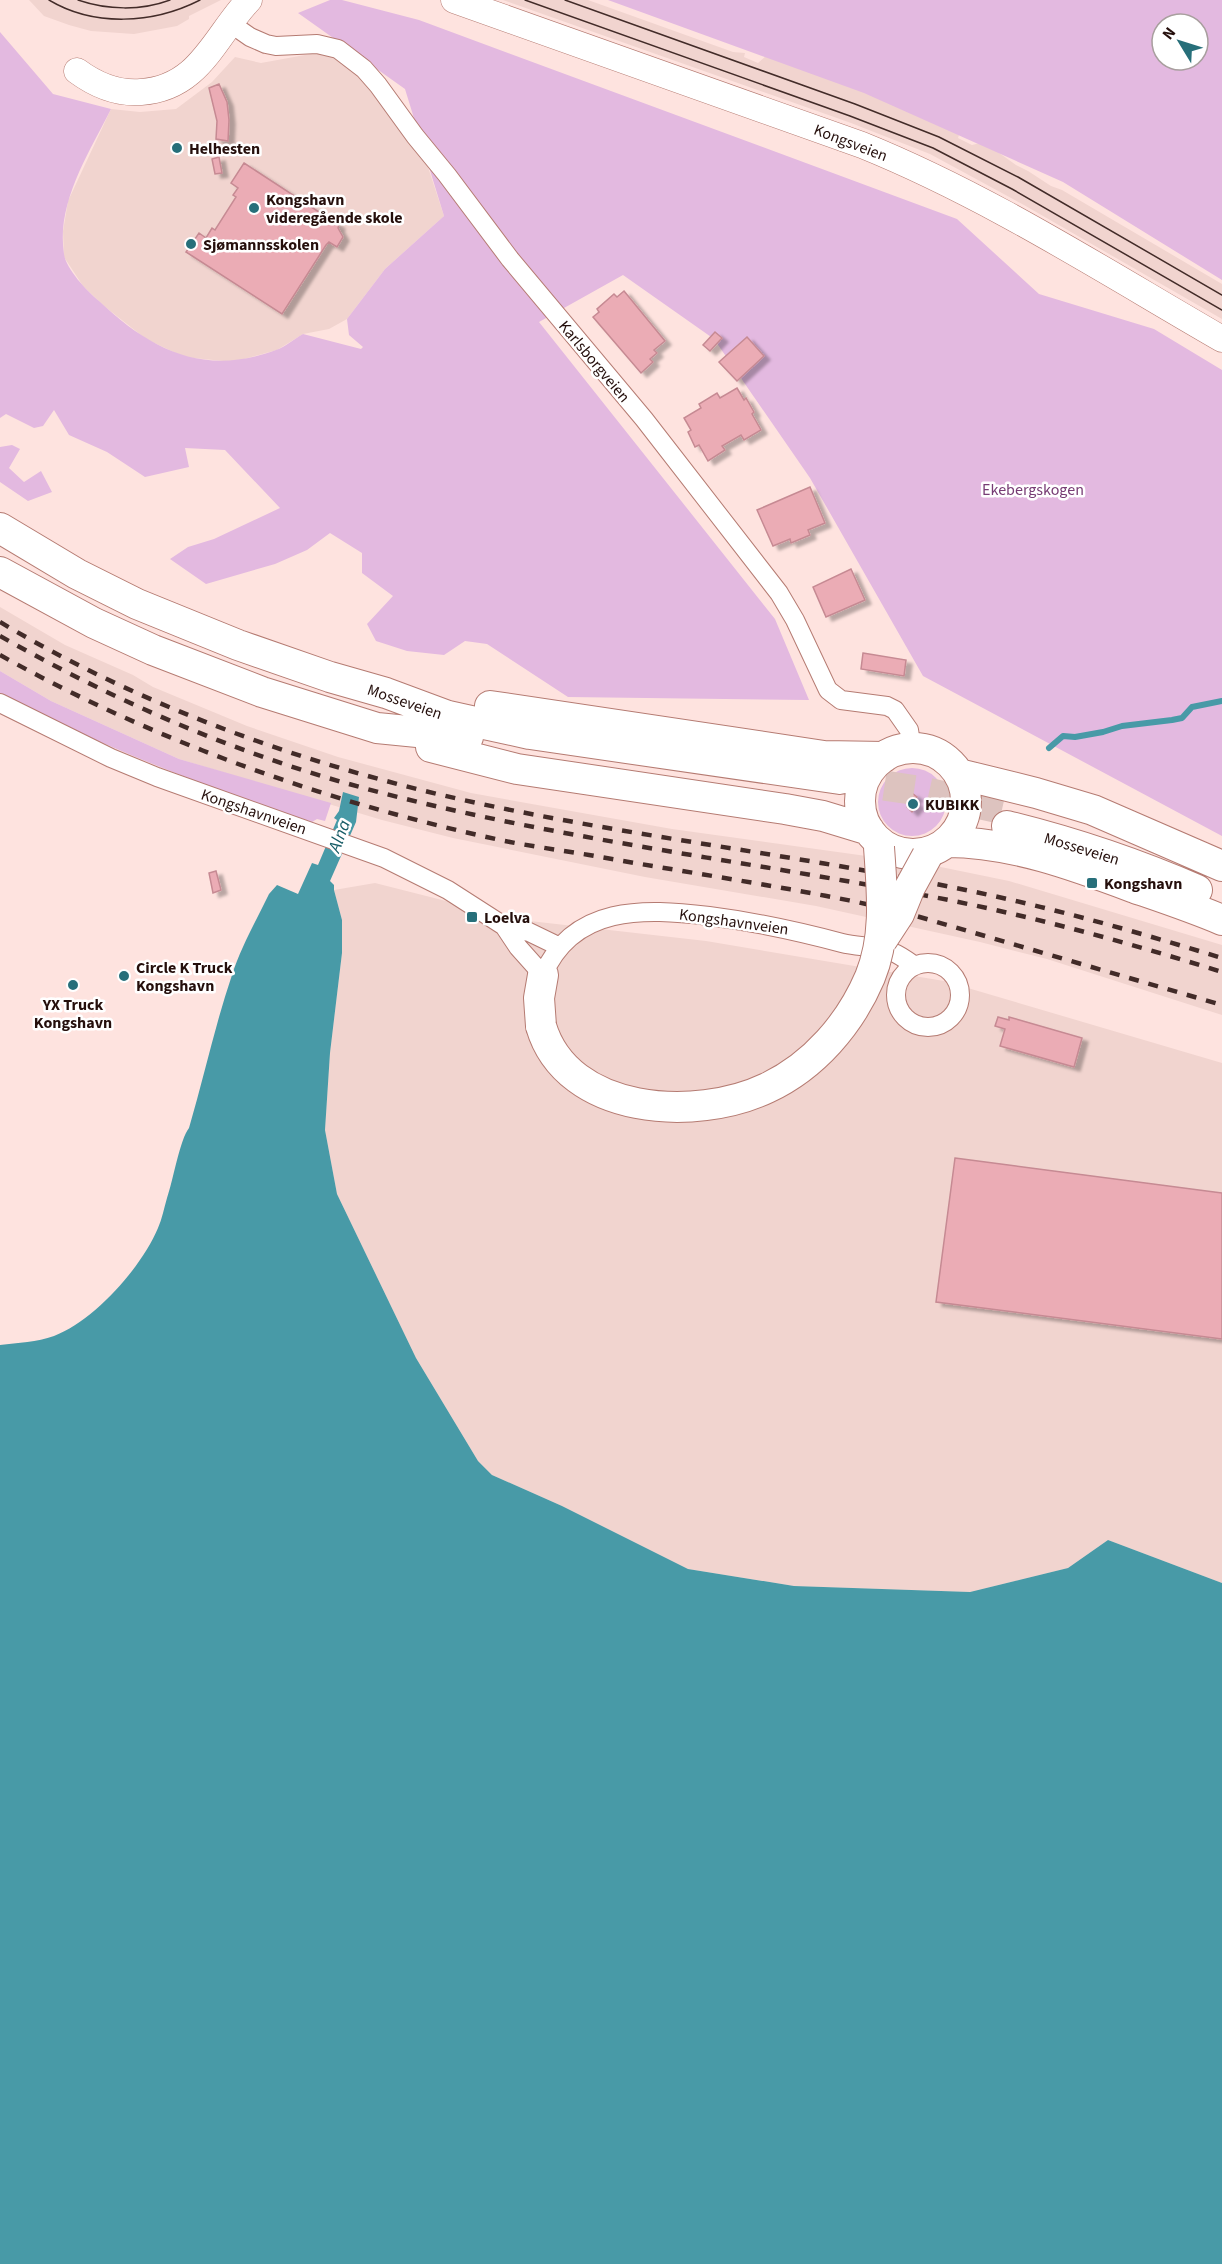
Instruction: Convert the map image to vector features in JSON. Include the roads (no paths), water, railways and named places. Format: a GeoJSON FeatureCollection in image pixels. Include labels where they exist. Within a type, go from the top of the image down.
{"type":"FeatureCollection","features":[{"type":"Feature","properties":{"kind":"highway","name":"Mosseveien"},"geometry":{"type":"LineString","coordinates":[[0,528],[77,574],[137,604],[276,658],[386,693],[448,716],[510,730],[839,787],[582,758],[466,736],[377,728],[262,692],[153,650],[94,623],[0,572]]}},
{"type":"Feature","properties":{"kind":"highway"},"geometry":{"type":"LineString","coordinates":[[386,693],[483,705],[824,756],[934,752],[952,765],[959,774],[965,791],[966,810],[959,828],[935,850],[910,886],[900,914],[880,942]]}},
{"type":"Feature","properties":{"kind":"highway"},"geometry":{"type":"LineString","coordinates":[[377,728],[440,750],[490,763],[823,816],[876,840],[890,849],[903,853],[916,854],[991,845],[1101,875],[1222,920]]}},
{"type":"Feature","properties":{"kind":"highway"},"geometry":{"type":"LineString","coordinates":[[543,975],[539,998],[541,1026],[545,1039],[554,1055],[567,1070],[587,1084],[610,1095],[639,1103],[667,1107],[704,1106],[733,1100],[767,1088],[788,1076],[832,1039],[854,1009],[875,961],[880,942],[882,909],[876,840],[863,818],[862,791],[870,772],[898,753]]}},
{"type":"Feature","properties":{"kind":"highway"},"geometry":{"type":"LineString","coordinates":[[959,774],[1093,810],[1222,866]]}},
{"type":"Feature","properties":{"kind":"highway","name":"Mosseveien"},"geometry":{"type":"LineString","coordinates":[[1222,885],[1105,837],[1008,819],[1128,862],[1222,902]]}},
{"type":"Feature","properties":{"kind":"main road"},"geometry":{"type":"LineString","coordinates":[[77,71],[94,82],[118,91],[136,93],[166,88],[191,73],[249,0]]}},
{"type":"Feature","properties":{"kind":"main road","name":"Kongsveien"},"geometry":{"type":"LineString","coordinates":[[454,0],[862,145],[914,167],[1010,217],[1222,339]]}},
{"type":"Feature","properties":{"kind":"street","name":"Karlsborgveien"},"geometry":{"type":"LineString","coordinates":[[231,23],[250,37],[266,44],[276,46],[317,44],[338,49],[364,69],[510,259],[644,419],[779,593],[795,620],[828,690],[841,700],[887,706],[895,710],[909,730],[898,753]]}},
{"type":"Feature","properties":{"kind":"street","name":"Kongshavnveien"},"geometry":{"type":"LineString","coordinates":[[0,703],[133,767],[209,797],[368,851],[418,873],[471,903],[504,926],[543,975],[560,946],[582,928],[623,913],[651,911],[766,924],[843,943],[891,951],[915,966]]}},
{"type":"Feature","properties":{"kind":"street","name":"Kongshavnveien"},"geometry":{"type":"LineString","coordinates":[[504,926],[529,932],[560,946]]}},
{"type":"Feature","properties":{"kind":"street","name":"Kongshavnveien"},"geometry":{"type":"LineString","coordinates":[[843,943],[897,987]]}},
{"type":"Feature","properties":{"kind":"street"},"geometry":{"type":"LineString","coordinates":[[933,964],[950,972],[955,979],[960,996],[953,1014],[939,1025],[918,1026],[909,1021],[901,1012],[896,996],[897,987],[907,971],[915,966],[933,964]]}},
{"type":"Feature","properties":{"kind":"water","name":"Alna"},"geometry":{"type":"Polygon","coordinates":[[[343,792],[359,797],[356,822],[330,881],[334,885],[342,920],[342,953],[330,1053],[325,1130],[337,1194],[416,1358],[478,1461],[492,1475],[562,1506],[688,1569],[794,1586],[970,1592],[1068,1568],[1108,1540],[1222,1583],[1222,2264],[0,2264],[0,1345],[34,1341],[54,1336],[70,1328],[85,1318],[115,1291],[140,1260],[161,1221],[220,1013],[240,954],[269,894],[277,885],[298,894],[312,863],[318,865],[337,820],[334,818],[339,811],[343,792]]]}},
{"type":"Feature","properties":{"kind":"waterway"},"geometry":{"type":"LineString","coordinates":[[1049,748],[1063,736],[1075,737],[1122,726],[1182,718],[1192,707],[1222,701]]}},
{"type":"Feature","properties":{"kind":"tunnel"},"geometry":{"type":"LineString","coordinates":[[840,779],[921,791],[1010,811]]}},
{"type":"Feature","properties":{"kind":"tram line"},"geometry":{"type":"LineString","coordinates":[[49,0],[85,15],[124,19],[163,14],[200,0]]}},
{"type":"Feature","properties":{"kind":"tram line"},"geometry":{"type":"LineString","coordinates":[[78,0],[101,6],[124,8],[159,4],[170,0]]}},
{"type":"Feature","properties":{"kind":"tram line"},"geometry":{"type":"LineString","coordinates":[[525,0],[933,148],[1012,189],[1222,310]]}},
{"type":"Feature","properties":{"kind":"tram line"},"geometry":{"type":"LineString","coordinates":[[565,0],[855,104],[939,137],[1018,177],[1222,295]]}},
{"type":"Feature","properties":{"kind":"railway"},"geometry":{"type":"LineString","coordinates":[[0,622],[113,682],[171,708],[231,732],[353,772],[477,803],[536,815],[896,876],[990,895],[1090,920],[1222,958]]}},
{"type":"Feature","properties":{"kind":"railway"},"geometry":{"type":"LineString","coordinates":[[0,636],[119,698],[202,734],[285,765],[400,798],[618,843],[839,880],[990,909],[1107,938],[1222,972]]}},
{"type":"Feature","properties":{"kind":"railway"},"geometry":{"type":"LineString","coordinates":[[0,655],[119,715],[181,742],[306,788],[370,807],[435,825],[511,842],[790,889],[906,913],[1222,1005]]}},
{"type":"Feature","properties":{"kind":"place","name":"Helhesten"},"geometry":{"type":"Point","coordinates":[177,148]}},
{"type":"Feature","properties":{"kind":"place","name":"Kongshavn videregående skole"},"geometry":{"type":"Point","coordinates":[254,208]}},
{"type":"Feature","properties":{"kind":"place","name":"Sjømannsskolen"},"geometry":{"type":"Point","coordinates":[191,244]}},
{"type":"Feature","properties":{"kind":"place","name":"KUBIKK"},"geometry":{"type":"Point","coordinates":[913,804]}},
{"type":"Feature","properties":{"kind":"place","name":"Kongshavn"},"geometry":{"type":"Point","coordinates":[1092,883]}},
{"type":"Feature","properties":{"kind":"place","name":"Loelva"},"geometry":{"type":"Point","coordinates":[472,917]}},
{"type":"Feature","properties":{"kind":"place","name":"Circle K Truck Kongshavn"},"geometry":{"type":"Point","coordinates":[124,976]}},
{"type":"Feature","properties":{"kind":"place","name":"YX Truck Kongshavn"},"geometry":{"type":"Point","coordinates":[73,985]}},
{"type":"Feature","properties":{"kind":"park label","name":"Ekebergskogen"},"geometry":{"type":"Point","coordinates":[1033,489]}}]}
